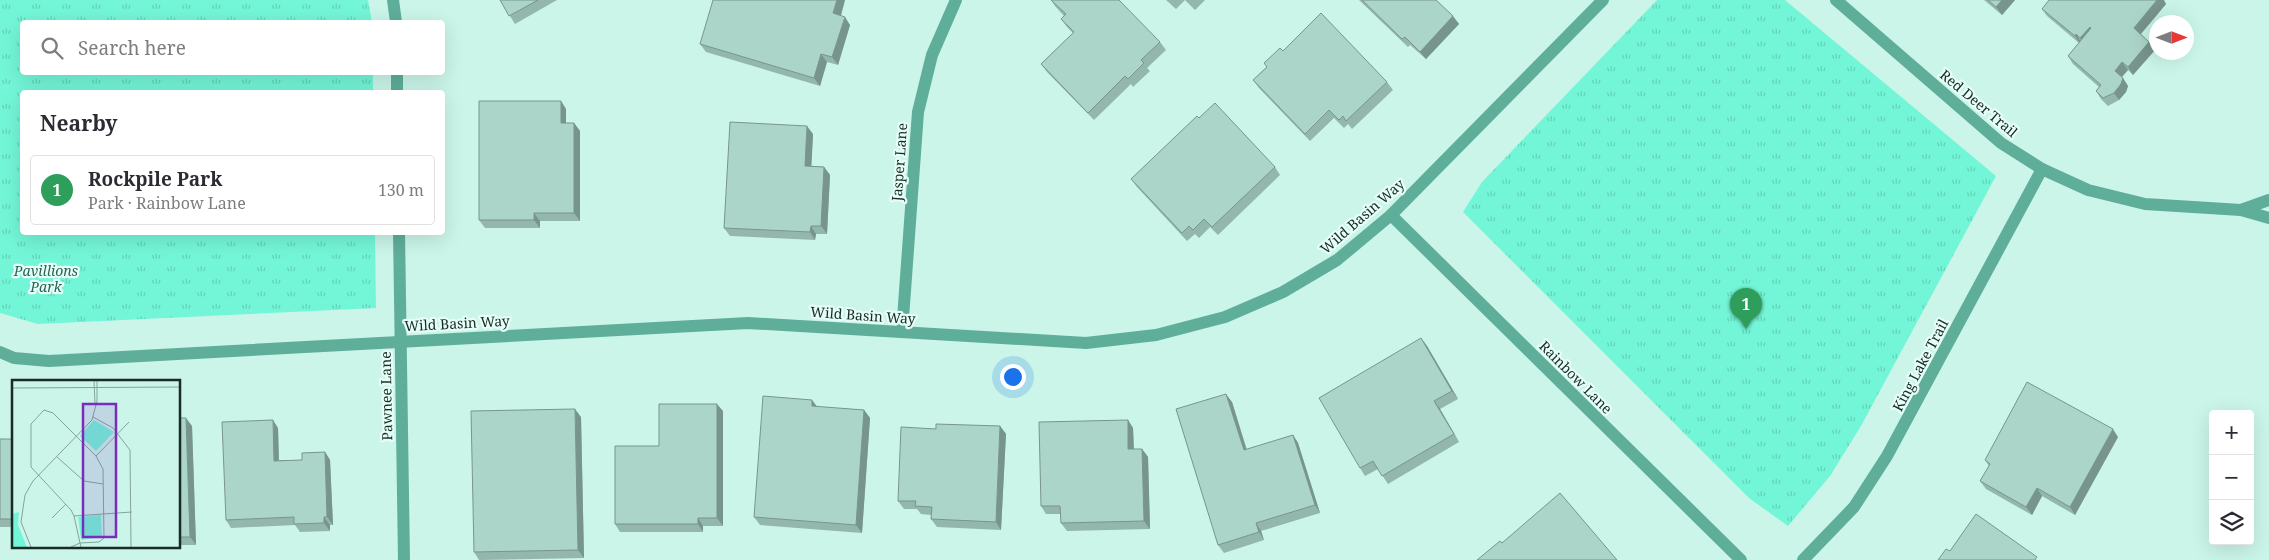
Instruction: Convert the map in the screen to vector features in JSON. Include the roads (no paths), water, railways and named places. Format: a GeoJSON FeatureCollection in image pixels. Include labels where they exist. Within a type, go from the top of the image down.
{"type":"FeatureCollection","features":[{"type":"Feature","properties":{"kind":"street"},"geometry":{"type":"LineString","coordinates":[[393,0],[396,20]]}},
{"type":"Feature","properties":{"kind":"street","name":"Jasper Lane"},"geometry":{"type":"LineString","coordinates":[[902,332],[918,112],[932,54],[956,0]]}},
{"type":"Feature","properties":{"kind":"street","name":"Wild Basin Way"},"geometry":{"type":"LineString","coordinates":[[0,352],[14,358],[49,361],[748,323],[1086,343],[1156,335],[1224,317],[1283,292],[1337,260],[1391,215],[1603,0]]}},
{"type":"Feature","properties":{"kind":"street","name":"Red Deer Trail"},"geometry":{"type":"LineString","coordinates":[[1836,0],[2002,143],[2042,169],[2088,190],[2146,204],[2241,210],[2269,218]]}},
{"type":"Feature","properties":{"kind":"street"},"geometry":{"type":"LineString","coordinates":[[397,75],[397,90]]}},
{"type":"Feature","properties":{"kind":"street","name":"King Lake Trail"},"geometry":{"type":"LineString","coordinates":[[1803,560],[1854,507],[1887,456],[2042,169]]}},
{"type":"Feature","properties":{"kind":"street","name":"Red Deer Trail"},"geometry":{"type":"LineString","coordinates":[[2241,210],[2269,200]]}},
{"type":"Feature","properties":{"kind":"street","name":"Rainbow Lane"},"geometry":{"type":"LineString","coordinates":[[1391,215],[1740,560]]}},
{"type":"Feature","properties":{"kind":"street","name":"Pawnee Lane"},"geometry":{"type":"LineString","coordinates":[[399,235],[404,560]]}},
{"type":"Feature","properties":{"kind":"place","name":"Rockpile Park"},"geometry":{"type":"Point","coordinates":[1746,329]}},
{"type":"Feature","properties":{"kind":"park label","name":"Pavillions Park"},"geometry":{"type":"Point","coordinates":[46,278]}}]}
